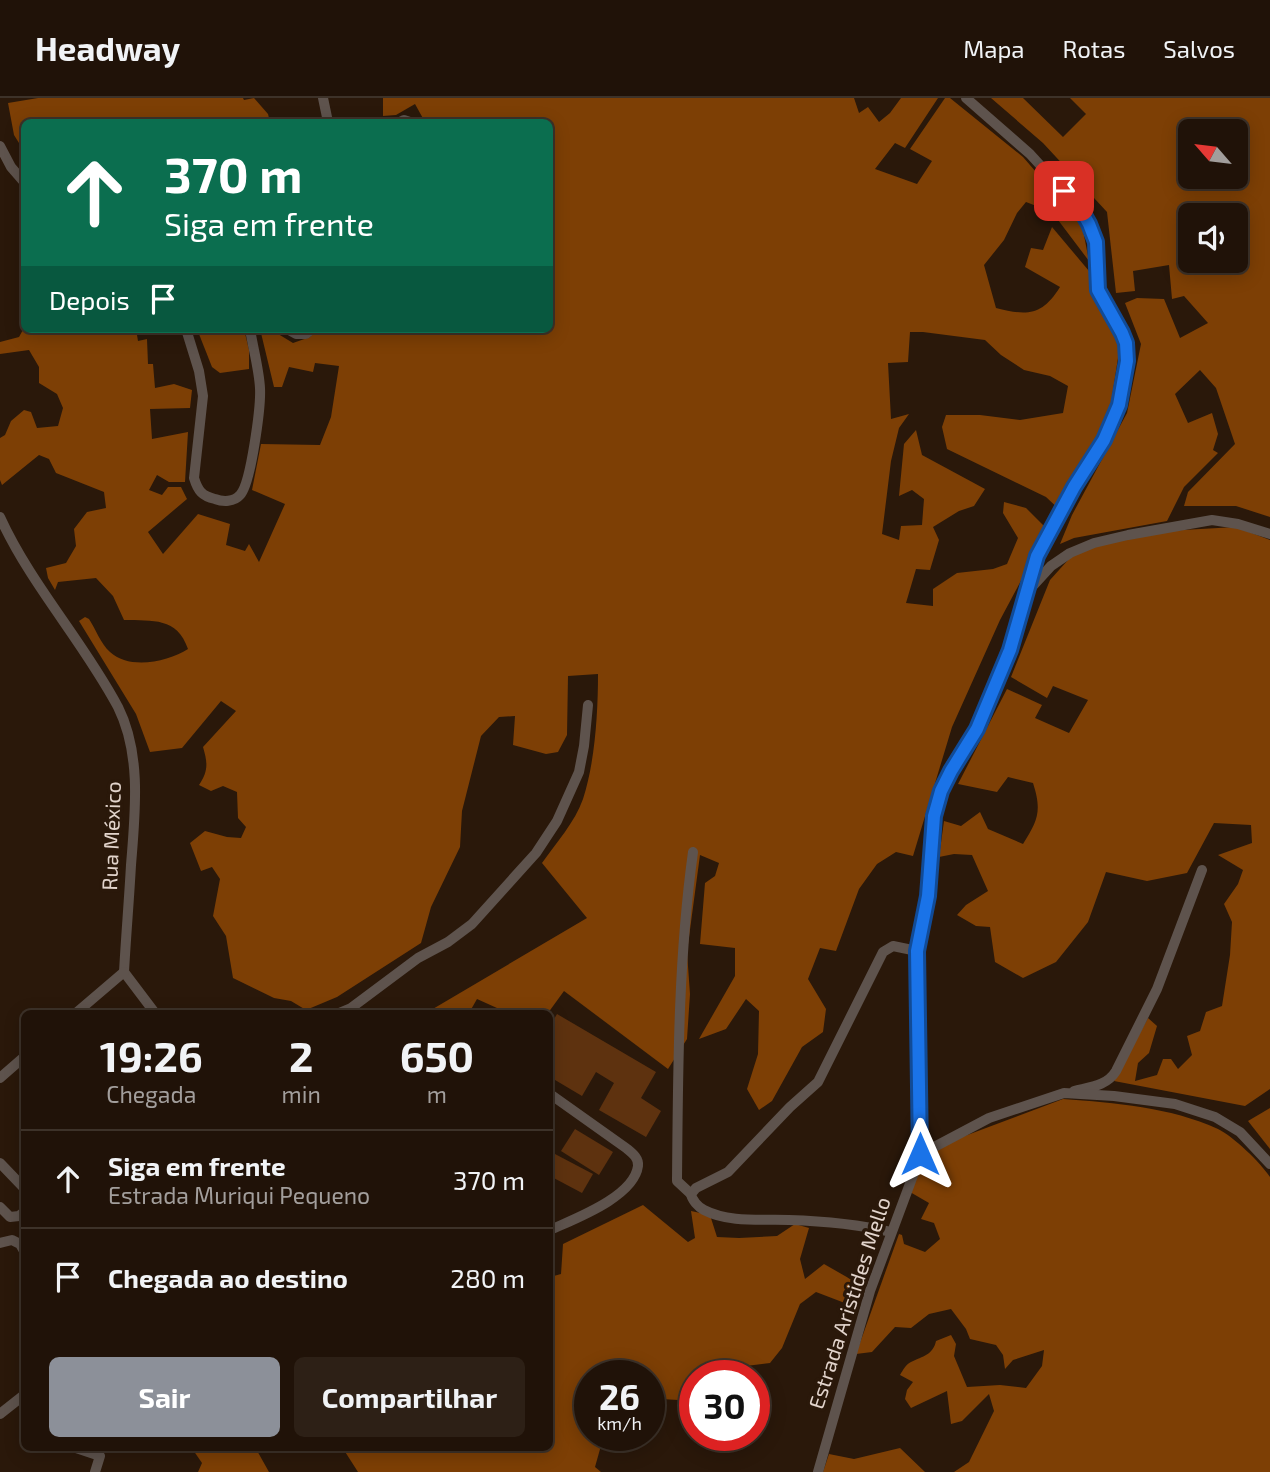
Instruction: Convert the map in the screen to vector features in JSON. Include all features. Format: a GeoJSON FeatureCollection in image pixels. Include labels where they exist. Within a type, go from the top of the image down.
{"type":"FeatureCollection","features":[{"type":"Feature","properties":{"kind":"street"},"geometry":{"type":"LineString","coordinates":[[323,98],[327,119]]}},
{"type":"Feature","properties":{"kind":"street"},"geometry":{"type":"LineString","coordinates":[[966,98],[1030,154],[1081,210],[1096,242],[1098,290],[1126,343],[1127,361],[1119,405],[1104,440],[1069,495],[1037,556],[1029,590]]}},
{"type":"Feature","properties":{"kind":"street"},"geometry":{"type":"LineString","coordinates":[[0,146],[11,167],[21,179]]}},
{"type":"Feature","properties":{"kind":"street"},"geometry":{"type":"LineString","coordinates":[[187,333],[199,371],[203,396],[194,478],[203,495],[219,500],[233,500],[240,495],[246,486],[251,461],[260,389],[251,333]]}},
{"type":"Feature","properties":{"kind":"street","name":"Rua México"},"geometry":{"type":"LineString","coordinates":[[0,517],[17,553],[48,597],[118,709],[127,736],[133,761],[136,802],[124,972]]}},
{"type":"Feature","properties":{"kind":"street","name":"Estrada Aristides Mello"},"geometry":{"type":"LineString","coordinates":[[818,1472],[870,1291],[920,1154],[917,951],[928,896],[934,816],[941,791],[977,729],[1010,650],[1029,590],[1051,566],[1094,542],[1212,520],[1238,524],[1270,534]]}},
{"type":"Feature","properties":{"kind":"street"},"geometry":{"type":"LineString","coordinates":[[346,1010],[418,958],[448,942],[472,924],[536,853],[557,821],[579,772],[588,705]]}},
{"type":"Feature","properties":{"kind":"street"},"geometry":{"type":"LineString","coordinates":[[693,852],[684,917],[677,1181],[691,1194],[702,1210],[719,1215],[749,1220],[860,1225],[891,1232]]}},
{"type":"Feature","properties":{"kind":"street"},"geometry":{"type":"LineString","coordinates":[[920,1154],[989,1118],[1104,1083],[1112,1078],[1157,989],[1202,870]]}},
{"type":"Feature","properties":{"kind":"street"},"geometry":{"type":"LineString","coordinates":[[691,1194],[696,1188],[728,1172],[790,1107],[818,1082],[883,952],[893,946],[917,951]]}},
{"type":"Feature","properties":{"kind":"street"},"geometry":{"type":"LineString","coordinates":[[80,1010],[124,972],[153,1010]]}},
{"type":"Feature","properties":{"kind":"street"},"geometry":{"type":"LineString","coordinates":[[0,1079],[21,1060]]}},
{"type":"Feature","properties":{"kind":"street"},"geometry":{"type":"LineString","coordinates":[[1064,1093],[1175,1104],[1215,1117],[1240,1132],[1270,1164]]}},
{"type":"Feature","properties":{"kind":"street"},"geometry":{"type":"LineString","coordinates":[[553,1096],[626,1148],[637,1158],[638,1166],[622,1192],[587,1214],[553,1229]]}},
{"type":"Feature","properties":{"kind":"street"},"geometry":{"type":"LineString","coordinates":[[0,1163],[21,1185]]}},
{"type":"Feature","properties":{"kind":"street"},"geometry":{"type":"LineString","coordinates":[[0,1206],[10,1217],[21,1214]]}},
{"type":"Feature","properties":{"kind":"street"},"geometry":{"type":"LineString","coordinates":[[0,1243],[12,1240],[21,1246]]}},
{"type":"Feature","properties":{"kind":"street"},"geometry":{"type":"LineString","coordinates":[[0,1414],[21,1397]]}},
{"type":"Feature","properties":{"kind":"street"},"geometry":{"type":"LineString","coordinates":[[85,1451],[100,1456],[100,1465],[95,1472]]}},
{"type":"Feature","properties":{"kind":"shaded area"},"geometry":{"type":"Polygon","coordinates":[[[38,98],[254,98],[269,119],[21,119],[21,146],[14,135],[8,103],[38,98]]]}},
{"type":"Feature","properties":{"kind":"shaded area"},"geometry":{"type":"Polygon","coordinates":[[[383,98],[854,98],[859,113],[868,107],[879,122],[901,98],[938,98],[905,148],[895,143],[875,169],[917,184],[932,161],[910,149],[945,98],[950,98],[1023,157],[1082,225],[1089,261],[1052,212],[1026,202],[1017,213],[1004,240],[984,265],[996,308],[1025,313],[1040,308],[1047,304],[1060,287],[1025,267],[1031,248],[1043,250],[1052,227],[1089,271],[1120,345],[1110,410],[1062,512],[1046,497],[947,449],[942,427],[946,415],[980,415],[1020,420],[1063,413],[1068,386],[1050,376],[1024,370],[1001,355],[985,340],[923,332],[910,332],[908,362],[888,363],[891,419],[909,414],[899,428],[891,461],[882,534],[899,540],[901,526],[922,525],[924,499],[912,490],[899,496],[904,444],[916,430],[922,455],[985,489],[974,506],[959,511],[933,527],[939,540],[930,570],[916,569],[906,603],[933,606],[933,589],[957,573],[993,569],[1007,564],[1018,538],[1003,513],[1004,502],[1026,508],[1048,530],[1000,620],[952,727],[913,856],[896,852],[877,864],[859,889],[836,951],[820,948],[808,979],[826,1009],[823,1032],[802,1047],[772,1101],[759,1110],[747,1089],[758,1054],[759,1011],[746,999],[726,1029],[699,1039],[735,976],[735,948],[700,944],[705,883],[715,876],[719,863],[700,855],[687,952],[690,994],[687,1039],[668,1069],[564,991],[550,1010],[501,1010],[477,999],[471,1010],[431,1010],[587,918],[542,863],[570,824],[583,799],[595,737],[598,674],[568,676],[567,735],[558,752],[546,754],[513,745],[515,716],[499,717],[481,736],[462,811],[460,847],[431,907],[421,943],[337,997],[306,1010],[291,1001],[274,998],[233,978],[226,936],[213,916],[220,879],[212,867],[201,871],[190,843],[205,831],[241,838],[246,827],[238,818],[237,792],[223,786],[211,791],[199,785],[206,767],[203,747],[236,711],[221,701],[182,748],[150,752],[136,714],[79,621],[85,617],[89,619],[107,649],[127,661],[149,662],[180,654],[188,649],[183,639],[171,626],[163,623],[124,620],[113,596],[96,578],[58,582],[55,590],[46,568],[66,563],[76,546],[74,529],[87,512],[106,508],[104,492],[56,473],[49,459],[39,455],[2,485],[0,480],[0,438],[5,435],[11,421],[24,410],[31,412],[37,428],[58,426],[63,408],[57,394],[39,383],[39,367],[29,350],[0,354],[0,342],[19,337],[21,333],[137,333],[138,341],[147,339],[148,364],[153,364],[155,388],[174,384],[192,390],[190,408],[150,409],[152,439],[188,432],[185,482],[169,482],[157,475],[149,490],[162,495],[168,487],[181,487],[187,499],[148,532],[163,554],[198,514],[230,524],[226,545],[245,551],[249,544],[259,562],[285,504],[252,490],[261,444],[320,445],[331,417],[339,366],[315,363],[313,372],[289,367],[282,387],[274,387],[261,333],[277,333],[293,343],[310,337],[313,333],[553,333],[553,119],[423,119],[415,104],[396,115],[383,116],[383,98]]]}},
{"type":"Feature","properties":{"kind":"shaded area"},"geometry":{"type":"Polygon","coordinates":[[[991,98],[1023,98],[1063,137],[1086,114],[1070,98],[1270,98],[1270,517],[1236,506],[1184,506],[1188,492],[1235,444],[1216,388],[1200,370],[1175,394],[1188,423],[1212,413],[1218,434],[1213,450],[1218,453],[1184,487],[1167,521],[1074,538],[1060,544],[1072,515],[1127,413],[1141,344],[1125,303],[1137,298],[1164,299],[1180,338],[1208,323],[1184,296],[1172,299],[1169,265],[1133,271],[1135,291],[1116,293],[1107,212],[1043,143],[991,98]]]}},
{"type":"Feature","properties":{"kind":"shaded area"},"geometry":{"type":"Polygon","coordinates":[[[199,333],[245,333],[249,350],[249,369],[220,373],[212,367],[199,333]]]}},
{"type":"Feature","properties":{"kind":"shaded area"},"geometry":{"type":"Polygon","coordinates":[[[1236,527],[1270,540],[1270,1089],[1245,1106],[1114,1081],[1148,1018],[1157,1026],[1149,1053],[1138,1063],[1135,1081],[1157,1075],[1163,1059],[1171,1059],[1178,1069],[1192,1055],[1187,1036],[1200,1031],[1206,1012],[1222,1006],[1232,922],[1224,904],[1238,884],[1243,870],[1218,855],[1252,843],[1251,825],[1214,823],[1187,873],[1147,881],[1106,872],[1088,922],[1056,962],[1023,978],[995,962],[990,927],[976,926],[957,915],[966,905],[988,891],[972,855],[939,857],[944,821],[961,826],[980,812],[988,829],[1023,844],[1032,828],[1038,808],[1033,783],[1008,777],[997,792],[958,784],[1007,689],[1042,705],[1035,718],[1069,733],[1088,700],[1053,686],[1047,698],[1011,677],[1050,580],[1077,550],[1165,531],[1236,527]]]}},
{"type":"Feature","properties":{"kind":"shaded area"},"geometry":{"type":"Polygon","coordinates":[[[557,1014],[656,1072],[641,1098],[661,1111],[646,1137],[599,1110],[614,1083],[596,1072],[582,1096],[553,1079],[553,1021],[557,1014]]]}},
{"type":"Feature","properties":{"kind":"shaded area"},"geometry":{"type":"Polygon","coordinates":[[[1063,1099],[1142,1107],[1200,1122],[1231,1138],[1253,1157],[1270,1177],[1270,1472],[954,1472],[969,1462],[994,1411],[989,1394],[962,1421],[951,1424],[947,1391],[911,1408],[905,1399],[913,1382],[900,1375],[905,1367],[930,1352],[936,1341],[951,1335],[956,1344],[954,1356],[967,1387],[1000,1385],[1026,1388],[1042,1366],[1044,1350],[1013,1360],[1005,1369],[1003,1355],[996,1345],[970,1339],[951,1309],[929,1314],[911,1328],[895,1327],[872,1352],[856,1354],[899,1234],[902,1235],[904,1244],[925,1252],[940,1239],[934,1223],[921,1219],[929,1203],[910,1192],[926,1156],[962,1137],[1063,1099]]]}},
{"type":"Feature","properties":{"kind":"shaded area"},"geometry":{"type":"Polygon","coordinates":[[[1270,1108],[1270,1149],[1248,1121],[1270,1108]]]}},
{"type":"Feature","properties":{"kind":"shaded area"},"geometry":{"type":"Polygon","coordinates":[[[575,1129],[613,1152],[599,1175],[561,1151],[575,1129]]]}},
{"type":"Feature","properties":{"kind":"shaded area"},"geometry":{"type":"Polygon","coordinates":[[[555,1154],[593,1174],[582,1193],[553,1178],[555,1154]]]}},
{"type":"Feature","properties":{"kind":"shaded area"},"geometry":{"type":"Polygon","coordinates":[[[643,1205],[688,1242],[695,1238],[691,1211],[710,1215],[717,1237],[777,1236],[795,1224],[809,1228],[800,1259],[805,1279],[824,1264],[859,1284],[850,1305],[816,1292],[800,1304],[782,1348],[770,1363],[770,1360],[679,1360],[679,1400],[665,1399],[665,1360],[574,1360],[574,1451],[600,1451],[595,1467],[601,1472],[358,1472],[345,1451],[553,1451],[553,1276],[561,1274],[563,1244],[643,1205]]]}},
{"type":"Feature","properties":{"kind":"shaded area"},"geometry":{"type":"Polygon","coordinates":[[[900,1448],[925,1472],[823,1472],[829,1454],[854,1459],[900,1448]]]}},
{"type":"Feature","properties":{"kind":"shaded area"},"geometry":{"type":"Polygon","coordinates":[[[194,1451],[257,1451],[269,1472],[198,1472],[202,1463],[194,1451]]]}},
{"type":"Feature","properties":{"kind":"route"},"geometry":{"type":"LineString","coordinates":[[920,1154],[917,951],[928,896],[934,816],[941,791],[977,729],[1010,650],[1037,556],[1074,487],[1104,440],[1119,405],[1127,361],[1126,343],[1122,333],[1098,290],[1096,242],[1081,210],[1064,191]]}}]}
